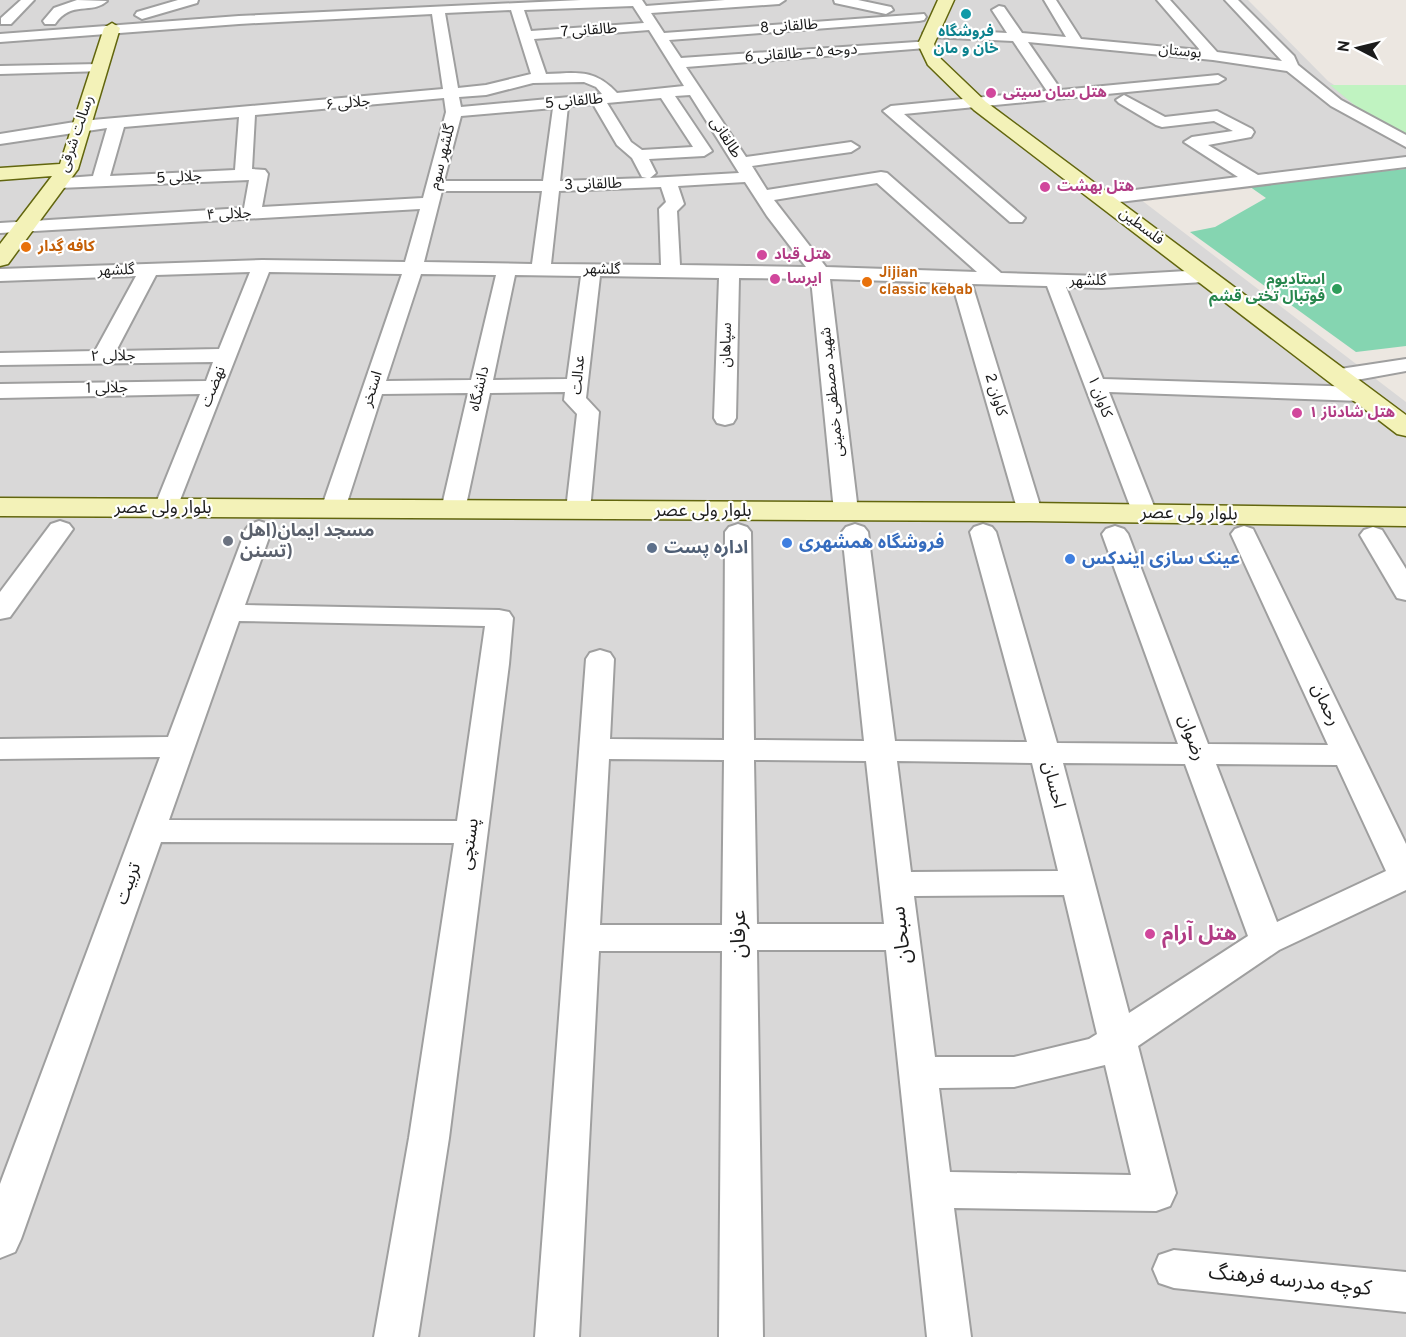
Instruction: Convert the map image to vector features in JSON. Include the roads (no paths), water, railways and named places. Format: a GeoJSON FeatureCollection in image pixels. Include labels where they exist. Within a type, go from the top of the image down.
{"type":"FeatureCollection","features":[{"type":"Feature","properties":{"kind":"main road"},"geometry":{"type":"LineString","coordinates":[[928,29],[946,0]]}},
{"type":"Feature","properties":{"kind":"main road","name":"رسالت شرقی"},"geometry":{"type":"LineString","coordinates":[[0,259],[63,177],[112,28]]}},
{"type":"Feature","properties":{"kind":"main road","name":"فلسطین"},"geometry":{"type":"LineString","coordinates":[[928,29],[934,60],[976,102],[1406,428]]}},
{"type":"Feature","properties":{"kind":"main road"},"geometry":{"type":"LineString","coordinates":[[0,174],[63,177]]}},
{"type":"Feature","properties":{"kind":"main road"},"geometry":{"type":"LineString","coordinates":[[0,183],[63,177]]}},
{"type":"Feature","properties":{"kind":"main road","name":"بلوار ولی عصر"},"geometry":{"type":"LineString","coordinates":[[0,507],[578,510],[850,522],[984,532],[1406,535]]}},
{"type":"Feature","properties":{"kind":"main road","name":"بلوار ولی عصر"},"geometry":{"type":"LineString","coordinates":[[0,528],[738,532],[850,522],[1030,512],[1406,517]]}},
{"type":"Feature","properties":{"kind":"street"},"geometry":{"type":"LineString","coordinates":[[3,21],[28,0]]}},
{"type":"Feature","properties":{"kind":"street"},"geometry":{"type":"LineString","coordinates":[[112,28],[149,12],[190,0],[210,1]]}},
{"type":"Feature","properties":{"kind":"street"},"geometry":{"type":"LineString","coordinates":[[0,38],[112,28],[438,9],[462,4],[516,6],[779,0]]}},
{"type":"Feature","properties":{"kind":"street"},"geometry":{"type":"LineString","coordinates":[[840,0],[928,29]]}},
{"type":"Feature","properties":{"kind":"street"},"geometry":{"type":"LineString","coordinates":[[1050,0],[1076,42]]}},
{"type":"Feature","properties":{"kind":"street"},"geometry":{"type":"LineString","coordinates":[[1163,0],[1213,56]]}},
{"type":"Feature","properties":{"kind":"street"},"geometry":{"type":"LineString","coordinates":[[1231,0],[1289,59],[1291,67],[1336,103],[1406,142]]}},
{"type":"Feature","properties":{"kind":"street"},"geometry":{"type":"LineString","coordinates":[[50,21],[52,14],[66,6],[102,4]]}},
{"type":"Feature","properties":{"kind":"street","name":"طالقانی"},"geometry":{"type":"LineString","coordinates":[[638,4],[763,196],[820,273]]}},
{"type":"Feature","properties":{"kind":"street"},"geometry":{"type":"LineString","coordinates":[[516,6],[539,75],[533,79]]}},
{"type":"Feature","properties":{"kind":"street","name":"گلشهر سوم"},"geometry":{"type":"LineString","coordinates":[[413,268],[436,186],[442,111],[451,94],[438,9]]}},
{"type":"Feature","properties":{"kind":"street"},"geometry":{"type":"LineString","coordinates":[[999,10],[1056,94]]}},
{"type":"Feature","properties":{"kind":"street"},"geometry":{"type":"LineString","coordinates":[[3,21],[107,19],[112,28]]}},
{"type":"Feature","properties":{"kind":"street","name":"طالقانی 8"},"geometry":{"type":"LineString","coordinates":[[656,32],[928,29]]}},
{"type":"Feature","properties":{"kind":"street","name":"بوستان"},"geometry":{"type":"LineString","coordinates":[[928,29],[1213,56],[1291,67]]}},
{"type":"Feature","properties":{"kind":"street","name":"دوحه ۵ - طالقانی 6"},"geometry":{"type":"LineString","coordinates":[[676,63],[928,29]]}},
{"type":"Feature","properties":{"kind":"street","name":"طالقانی 7"},"geometry":{"type":"LineString","coordinates":[[526,35],[656,32]]}},
{"type":"Feature","properties":{"kind":"street"},"geometry":{"type":"LineString","coordinates":[[0,70],[99,68]]}},
{"type":"Feature","properties":{"kind":"street","name":"جلالی ۶"},"geometry":{"type":"LineString","coordinates":[[0,139],[81,126],[451,94],[486,90],[533,79],[585,77],[601,84],[606,99]]}},
{"type":"Feature","properties":{"kind":"street"},"geometry":{"type":"LineString","coordinates":[[1016,218],[891,111],[1218,79]]}},
{"type":"Feature","properties":{"kind":"street","name":"طالقانی 5"},"geometry":{"type":"LineString","coordinates":[[361,102],[442,111],[561,103],[694,90]]}},
{"type":"Feature","properties":{"kind":"street"},"geometry":{"type":"LineString","coordinates":[[639,156],[704,151],[666,93]]}},
{"type":"Feature","properties":{"kind":"street"},"geometry":{"type":"LineString","coordinates":[[606,99],[625,145],[639,156],[675,204],[668,209],[671,271]]}},
{"type":"Feature","properties":{"kind":"street"},"geometry":{"type":"LineString","coordinates":[[1124,100],[1162,122],[1217,116],[1246,132],[1192,142],[1256,181]]}},
{"type":"Feature","properties":{"kind":"street"},"geometry":{"type":"LineString","coordinates":[[541,269],[561,103]]}},
{"type":"Feature","properties":{"kind":"street"},"geometry":{"type":"LineString","coordinates":[[247,113],[243,174],[259,174],[252,214]]}},
{"type":"Feature","properties":{"kind":"street"},"geometry":{"type":"LineString","coordinates":[[100,181],[117,123]]}},
{"type":"Feature","properties":{"kind":"street","name":"طالقانی 3"},"geometry":{"type":"LineString","coordinates":[[436,186],[550,187],[660,183],[746,170],[851,147]]}},
{"type":"Feature","properties":{"kind":"street"},"geometry":{"type":"LineString","coordinates":[[1103,199],[1406,162]]}},
{"type":"Feature","properties":{"kind":"street","name":"جلالی 5"},"geometry":{"type":"LineString","coordinates":[[63,177],[100,181],[243,174]]}},
{"type":"Feature","properties":{"kind":"street"},"geometry":{"type":"LineString","coordinates":[[763,196],[881,177],[995,278]]}},
{"type":"Feature","properties":{"kind":"street","name":"جلالی ۴"},"geometry":{"type":"LineString","coordinates":[[0,228],[431,203]]}},
{"type":"Feature","properties":{"kind":"street","name":"گلشهر"},"geometry":{"type":"LineString","coordinates":[[0,275],[262,266],[820,273],[1101,282],[1204,276]]}},
{"type":"Feature","properties":{"kind":"street","name":"نهضت"},"geometry":{"type":"LineString","coordinates":[[166,508],[262,266]]}},
{"type":"Feature","properties":{"kind":"street","name":"استخر"},"geometry":{"type":"LineString","coordinates":[[333,509],[413,268]]}},
{"type":"Feature","properties":{"kind":"street","name":"دانشگاه"},"geometry":{"type":"LineString","coordinates":[[453,510],[507,269]]}},
{"type":"Feature","properties":{"kind":"street"},"geometry":{"type":"LineString","coordinates":[[102,357],[149,270]]}},
{"type":"Feature","properties":{"kind":"street","name":"عدالت"},"geometry":{"type":"LineString","coordinates":[[578,510],[588,412],[575,400],[591,270]]}},
{"type":"Feature","properties":{"kind":"street","name":"سپاهان"},"geometry":{"type":"LineString","coordinates":[[725,418],[729,272]]}},
{"type":"Feature","properties":{"kind":"street","name":"شهید مصطفی خمینی"},"geometry":{"type":"LineString","coordinates":[[820,273],[850,522]]}},
{"type":"Feature","properties":{"kind":"street","name":"کاوان 2"},"geometry":{"type":"LineString","coordinates":[[960,277],[1030,512]]}},
{"type":"Feature","properties":{"kind":"street","name":"کاوان ۱"},"geometry":{"type":"LineString","coordinates":[[1054,280],[1145,514]]}},
{"type":"Feature","properties":{"kind":"street","name":"جلالی ۲"},"geometry":{"type":"LineString","coordinates":[[0,359],[227,355]]}},
{"type":"Feature","properties":{"kind":"street"},"geometry":{"type":"LineString","coordinates":[[1340,376],[1406,365]]}},
{"type":"Feature","properties":{"kind":"street"},"geometry":{"type":"LineString","coordinates":[[1094,385],[1361,394]]}},
{"type":"Feature","properties":{"kind":"street"},"geometry":{"type":"LineString","coordinates":[[374,388],[576,386]]}},
{"type":"Feature","properties":{"kind":"street","name":"جلالی 1"},"geometry":{"type":"LineString","coordinates":[[0,391],[214,387]]}},
{"type":"Feature","properties":{"kind":"street","name":"سبحان"},"geometry":{"type":"LineString","coordinates":[[850,522],[880,751],[949,1337]]}},
{"type":"Feature","properties":{"kind":"street"},"geometry":{"type":"LineString","coordinates":[[0,611],[60,529]]}},
{"type":"Feature","properties":{"kind":"street","name":"تربیت"},"geometry":{"type":"LineString","coordinates":[[0,1239],[259,529]]}},
{"type":"Feature","properties":{"kind":"street","name":"عرفان"},"geometry":{"type":"LineString","coordinates":[[738,532],[741,1337]]}},
{"type":"Feature","properties":{"kind":"street","name":"احسان"},"geometry":{"type":"LineString","coordinates":[[932,1190],[1156,1193],[1045,752],[984,532]]}},
{"type":"Feature","properties":{"kind":"street","name":"رضوان"},"geometry":{"type":"LineString","coordinates":[[1115,534],[1267,941]]}},
{"type":"Feature","properties":{"kind":"street","name":"رحمان"},"geometry":{"type":"LineString","coordinates":[[1244,534],[1406,876]]}},
{"type":"Feature","properties":{"kind":"street"},"geometry":{"type":"LineString","coordinates":[[1373,535],[1406,592]]}},
{"type":"Feature","properties":{"kind":"street","name":"پستچی"},"geometry":{"type":"LineString","coordinates":[[229,613],[499,618],[495,664],[429,1138],[396,1337]]}},
{"type":"Feature","properties":{"kind":"street"},"geometry":{"type":"LineString","coordinates":[[557,1337],[600,659]]}},
{"type":"Feature","properties":{"kind":"street"},"geometry":{"type":"LineString","coordinates":[[0,749],[180,747]]}},
{"type":"Feature","properties":{"kind":"street"},"geometry":{"type":"LineString","coordinates":[[594,748],[1348,755]]}},
{"type":"Feature","properties":{"kind":"street"},"geometry":{"type":"LineString","coordinates":[[149,831],[472,832]]}},
{"type":"Feature","properties":{"kind":"street"},"geometry":{"type":"LineString","coordinates":[[918,1073],[1014,1072],[1099,1053],[1267,941],[1406,876]]}},
{"type":"Feature","properties":{"kind":"street"},"geometry":{"type":"LineString","coordinates":[[896,884],[1078,882]]}},
{"type":"Feature","properties":{"kind":"street"},"geometry":{"type":"LineString","coordinates":[[582,938],[902,937]]}},
{"type":"Feature","properties":{"kind":"street","name":"کوچه مدرسه فرهنگ"},"geometry":{"type":"LineString","coordinates":[[1174,1269],[1406,1292]]}},
{"type":"Feature","properties":{"kind":"place","name":"فروشگاه خان و مان"},"geometry":{"type":"Point","coordinates":[966,14]}},
{"type":"Feature","properties":{"kind":"place","name":"هتل سان سیتی"},"geometry":{"type":"Point","coordinates":[991,93]}},
{"type":"Feature","properties":{"kind":"place","name":"هتل بهشت"},"geometry":{"type":"Point","coordinates":[1045,187]}},
{"type":"Feature","properties":{"kind":"place","name":"کافه گِدار"},"geometry":{"type":"Point","coordinates":[26,247]}},
{"type":"Feature","properties":{"kind":"place","name":"هتل قباد"},"geometry":{"type":"Point","coordinates":[762,255]}},
{"type":"Feature","properties":{"kind":"place","name":"ایرسا"},"geometry":{"type":"Point","coordinates":[775,279]}},
{"type":"Feature","properties":{"kind":"place","name":"Jijian classic kebab"},"geometry":{"type":"Point","coordinates":[867,282]}},
{"type":"Feature","properties":{"kind":"place","name":"استادیوم فوتبال تختی قشم"},"geometry":{"type":"Point","coordinates":[1337,289]}},
{"type":"Feature","properties":{"kind":"place","name":"هتل شادناز ۱"},"geometry":{"type":"Point","coordinates":[1297,413]}},
{"type":"Feature","properties":{"kind":"place","name":"مسجد ایمان(اهل تسنن)"},"geometry":{"type":"Point","coordinates":[228,541]}},
{"type":"Feature","properties":{"kind":"place","name":"فروشگاه همشهری"},"geometry":{"type":"Point","coordinates":[787,543]}},
{"type":"Feature","properties":{"kind":"place","name":"اداره پست"},"geometry":{"type":"Point","coordinates":[652,548]}},
{"type":"Feature","properties":{"kind":"place","name":"عینک سازی ایندکس"},"geometry":{"type":"Point","coordinates":[1070,559]}},
{"type":"Feature","properties":{"kind":"place","name":"هتل آرام"},"geometry":{"type":"Point","coordinates":[1150,934]}}]}
